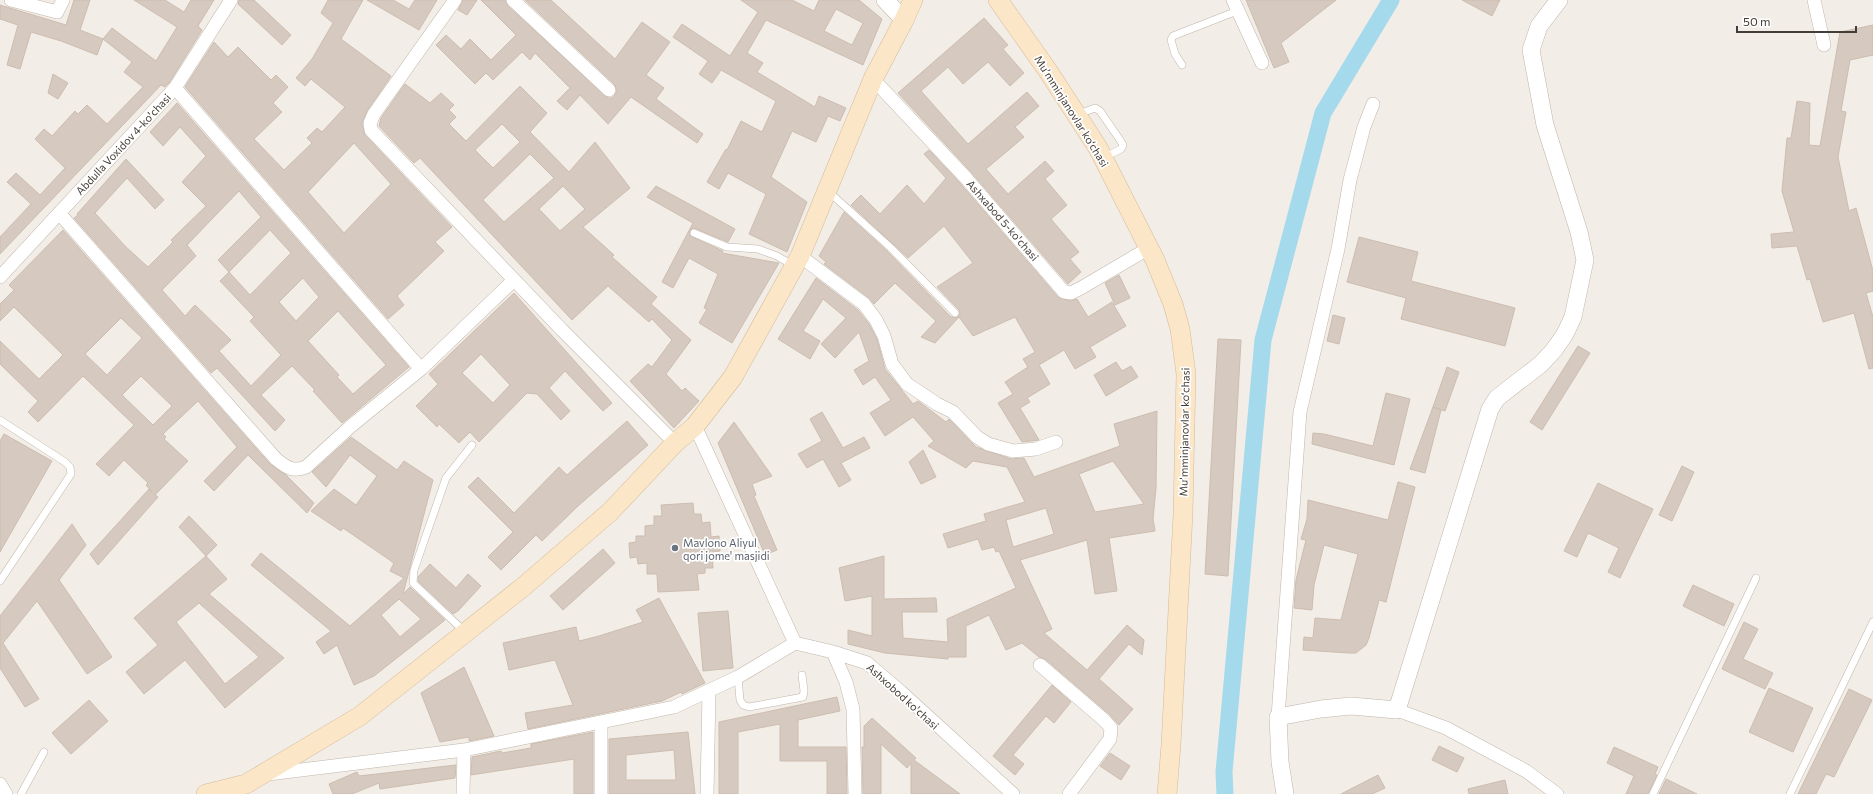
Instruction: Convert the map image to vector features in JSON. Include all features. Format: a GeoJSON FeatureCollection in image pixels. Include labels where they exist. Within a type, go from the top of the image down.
{"type":"FeatureCollection","features":[{"type":"Feature","properties":{"kind":"main road"},"geometry":{"type":"LineString","coordinates":[[206,794],[248,789],[264,774],[360,716],[523,587],[610,512],[675,443],[695,426],[733,377],[798,261],[873,79],[913,0]]}},
{"type":"Feature","properties":{"kind":"main road","name":"Mu’mminjanovlar ko‘chasi"},"geometry":{"type":"LineString","coordinates":[[998,0],[1076,115],[1103,158],[1149,248],[1173,304],[1180,329],[1186,374],[1183,514],[1167,794]]}},
{"type":"Feature","properties":{"kind":"main road","name":"Mu’mminjanovlar ko‘chasi"},"geometry":{"type":"LineString","coordinates":[[1171,745],[1178,794]]}},
{"type":"Feature","properties":{"kind":"street"},"geometry":{"type":"LineString","coordinates":[[11,0],[56,12],[63,0]]}},
{"type":"Feature","properties":{"kind":"street","name":"Abdulla Voxidov 4-ko'chasi"},"geometry":{"type":"LineString","coordinates":[[0,277],[176,88],[231,0]]}},
{"type":"Feature","properties":{"kind":"street"},"geometry":{"type":"LineString","coordinates":[[455,0],[374,114],[370,127],[514,280],[675,443]]}},
{"type":"Feature","properties":{"kind":"street"},"geometry":{"type":"LineString","coordinates":[[513,0],[609,90]]}},
{"type":"Feature","properties":{"kind":"street"},"geometry":{"type":"LineString","coordinates":[[885,0],[904,20]]}},
{"type":"Feature","properties":{"kind":"street"},"geometry":{"type":"LineString","coordinates":[[1396,710],[1490,409],[1497,398],[1541,364],[1554,350],[1573,317],[1580,288],[1585,260],[1545,125],[1530,50],[1539,26],[1559,0]]}},
{"type":"Feature","properties":{"kind":"street"},"geometry":{"type":"LineString","coordinates":[[1814,0],[1824,45]]}},
{"type":"Feature","properties":{"kind":"street"},"geometry":{"type":"LineString","coordinates":[[1235,6],[1262,63]]}},
{"type":"Feature","properties":{"kind":"street","name":"Ashxabod 5-ko'chasi"},"geometry":{"type":"LineString","coordinates":[[873,79],[965,176],[1064,292],[1070,293],[1081,288],[1149,248]]}},
{"type":"Feature","properties":{"kind":"street"},"geometry":{"type":"LineString","coordinates":[[176,88],[421,369]]}},
{"type":"Feature","properties":{"kind":"street"},"geometry":{"type":"LineString","coordinates":[[1285,794],[1280,762],[1278,717],[1280,669],[1300,412],[1334,269],[1350,180],[1364,127],[1373,104]]}},
{"type":"Feature","properties":{"kind":"street"},"geometry":{"type":"LineString","coordinates":[[59,213],[271,454],[287,468],[298,470],[306,467],[351,426],[421,369],[514,280]]}},
{"type":"Feature","properties":{"kind":"street"},"geometry":{"type":"LineString","coordinates":[[798,261],[864,304],[876,320],[884,336],[892,364],[907,384],[937,404],[953,412],[977,437],[988,444],[1013,451],[1036,450],[1056,442]]}},
{"type":"Feature","properties":{"kind":"street"},"geometry":{"type":"LineString","coordinates":[[264,774],[464,750],[674,707],[709,692],[738,677],[795,644],[695,426]]}},
{"type":"Feature","properties":{"kind":"street","name":"Ashxobod ko'chasi"},"geometry":{"type":"LineString","coordinates":[[795,644],[833,652],[867,663],[878,671],[1013,794]]}},
{"type":"Feature","properties":{"kind":"street"},"geometry":{"type":"LineString","coordinates":[[833,652],[846,682],[853,709],[855,794]]}},
{"type":"Feature","properties":{"kind":"street"},"geometry":{"type":"LineString","coordinates":[[1040,665],[1104,720],[1110,728],[1110,740],[1069,794]]}},
{"type":"Feature","properties":{"kind":"street"},"geometry":{"type":"LineString","coordinates":[[707,794],[709,692]]}},
{"type":"Feature","properties":{"kind":"street"},"geometry":{"type":"LineString","coordinates":[[1278,717],[1321,709],[1351,706],[1396,710],[1446,728],[1526,771],[1557,794]]}},
{"type":"Feature","properties":{"kind":"street"},"geometry":{"type":"LineString","coordinates":[[601,722],[601,794]]}},
{"type":"Feature","properties":{"kind":"street"},"geometry":{"type":"LineString","coordinates":[[464,750],[464,794]]}},
{"type":"Feature","properties":{"kind":"street"},"geometry":{"type":"LineString","coordinates":[[0,784],[6,794]]}},
{"type":"Feature","properties":{"kind":"lane"},"geometry":{"type":"LineString","coordinates":[[1182,64],[1175,54],[1171,40],[1173,36],[1235,6]]}},
{"type":"Feature","properties":{"kind":"lane"},"geometry":{"type":"LineString","coordinates":[[827,191],[891,248],[955,313]]}},
{"type":"Feature","properties":{"kind":"lane"},"geometry":{"type":"LineString","coordinates":[[694,233],[727,247],[758,249],[777,256],[798,261]]}},
{"type":"Feature","properties":{"kind":"lane"},"geometry":{"type":"LineString","coordinates":[[0,420],[65,462],[70,467],[71,474],[0,581]]}},
{"type":"Feature","properties":{"kind":"lane"},"geometry":{"type":"LineString","coordinates":[[465,633],[413,583],[414,570],[446,478],[472,445]]}},
{"type":"Feature","properties":{"kind":"lane"},"geometry":{"type":"LineString","coordinates":[[1653,794],[1756,578]]}},
{"type":"Feature","properties":{"kind":"lane"},"geometry":{"type":"LineString","coordinates":[[1790,794],[1873,622]]}},
{"type":"Feature","properties":{"kind":"lane"},"geometry":{"type":"LineString","coordinates":[[738,677],[740,700],[743,705],[749,707],[803,697],[804,691],[802,675]]}},
{"type":"Feature","properties":{"kind":"lane"},"geometry":{"type":"LineString","coordinates":[[21,794],[44,752]]}},
{"type":"Feature","properties":{"kind":"building"},"geometry":{"type":"Polygon","coordinates":[[[74,0],[90,0],[80,30],[103,39],[97,55],[61,41],[31,32],[20,69],[7,65],[18,25],[0,19],[0,5],[66,25],[74,0]]]}},
{"type":"Feature","properties":{"kind":"building"},"geometry":{"type":"Polygon","coordinates":[[[134,0],[165,0],[184,12],[191,0],[214,0],[198,26],[202,30],[169,83],[165,87],[161,85],[0,254],[0,237],[31,204],[7,182],[16,173],[40,195],[65,168],[35,139],[44,129],[52,136],[75,111],[78,114],[87,105],[107,124],[143,87],[124,72],[132,62],[103,39],[112,28],[156,61],[177,27],[134,0]]]}},
{"type":"Feature","properties":{"kind":"building"},"geometry":{"type":"Polygon","coordinates":[[[239,0],[254,0],[291,35],[282,45],[238,4],[239,0]]]}},
{"type":"Feature","properties":{"kind":"building"},"geometry":{"type":"Polygon","coordinates":[[[328,0],[363,0],[341,39],[391,76],[367,111],[362,124],[365,135],[452,227],[435,242],[444,251],[397,296],[404,305],[388,319],[185,87],[214,42],[228,57],[238,47],[271,80],[276,75],[288,87],[273,103],[282,112],[254,139],[284,170],[312,143],[307,138],[317,128],[322,132],[345,107],[311,79],[305,86],[296,78],[312,59],[333,23],[321,13],[328,0]],[[354,143],[308,192],[344,233],[391,184],[354,143]]]}},
{"type":"Feature","properties":{"kind":"building"},"geometry":{"type":"Polygon","coordinates":[[[367,0],[393,0],[409,9],[415,0],[437,0],[419,30],[367,0]]]}},
{"type":"Feature","properties":{"kind":"building"},"geometry":{"type":"Polygon","coordinates":[[[463,0],[477,0],[467,15],[458,10],[463,0]]]}},
{"type":"Feature","properties":{"kind":"building"},"geometry":{"type":"Polygon","coordinates":[[[481,0],[505,0],[508,6],[608,98],[612,98],[617,92],[614,84],[525,0],[551,0],[615,59],[642,22],[670,42],[646,75],[664,88],[656,99],[703,134],[697,143],[631,97],[608,124],[580,95],[567,110],[557,101],[570,88],[535,53],[530,60],[522,52],[493,80],[486,73],[475,84],[436,45],[446,35],[461,49],[470,39],[491,60],[516,35],[481,0]]]}},
{"type":"Feature","properties":{"kind":"building"},"geometry":{"type":"Polygon","coordinates":[[[741,0],[792,0],[814,11],[819,0],[859,0],[882,19],[863,65],[766,20],[747,53],[763,63],[757,72],[815,107],[819,96],[846,108],[840,121],[828,116],[816,142],[792,131],[771,177],[807,202],[787,252],[749,234],[766,194],[728,173],[719,189],[707,182],[726,149],[727,150],[741,121],[762,132],[776,101],[721,70],[712,83],[699,74],[708,61],[673,37],[682,24],[730,56],[758,12],[741,0]],[[836,9],[824,31],[852,45],[863,23],[836,9]]]}},
{"type":"Feature","properties":{"kind":"building"},"geometry":{"type":"Polygon","coordinates":[[[1246,0],[1336,0],[1281,43],[1289,62],[1274,68],[1246,0]]]}},
{"type":"Feature","properties":{"kind":"building"},"geometry":{"type":"Polygon","coordinates":[[[1462,0],[1500,0],[1492,16],[1462,0]]]}},
{"type":"Feature","properties":{"kind":"building"},"geometry":{"type":"Polygon","coordinates":[[[984,18],[1008,45],[1003,49],[1024,73],[1010,86],[988,62],[963,84],[948,67],[921,91],[968,144],[1027,92],[1039,106],[1015,127],[1024,137],[986,169],[1008,194],[1045,161],[1054,171],[1045,179],[1067,205],[1051,219],[1079,252],[1070,259],[1081,272],[1068,284],[971,172],[898,93],[984,18]]]}},
{"type":"Feature","properties":{"kind":"building"},"geometry":{"type":"Polygon","coordinates":[[[1873,25],[1873,55],[1850,60],[1841,111],[1846,112],[1838,157],[1849,211],[1856,208],[1873,271],[1873,291],[1866,293],[1873,317],[1873,368],[1869,369],[1854,313],[1823,322],[1810,279],[1807,280],[1797,246],[1772,248],[1771,234],[1794,232],[1782,191],[1787,138],[1791,138],[1797,101],[1810,103],[1809,145],[1820,146],[1840,32],[1873,25]]]}},
{"type":"Feature","properties":{"kind":"building"},"geometry":{"type":"Polygon","coordinates":[[[53,74],[68,83],[58,99],[48,93],[53,74]]]}},
{"type":"Feature","properties":{"kind":"building"},"geometry":{"type":"Polygon","coordinates":[[[405,84],[430,103],[441,93],[454,105],[449,110],[456,117],[449,124],[466,141],[520,86],[547,113],[530,132],[569,172],[595,142],[630,188],[583,227],[614,255],[612,257],[657,297],[651,304],[691,340],[666,374],[682,391],[685,388],[699,401],[674,428],[630,381],[648,364],[652,367],[672,340],[652,319],[649,322],[608,286],[572,320],[420,158],[414,163],[379,126],[381,118],[405,84]],[[502,124],[475,150],[493,168],[520,142],[502,124]],[[530,154],[483,200],[504,222],[554,178],[530,154]],[[563,186],[539,209],[560,231],[585,209],[563,186]]]}},
{"type":"Feature","properties":{"kind":"building"},"geometry":{"type":"Polygon","coordinates":[[[177,103],[409,367],[342,423],[313,391],[315,390],[292,366],[261,395],[285,420],[275,431],[217,368],[211,373],[74,218],[126,159],[164,200],[155,209],[127,178],[95,213],[125,246],[148,267],[173,242],[171,240],[206,206],[182,182],[206,156],[180,127],[163,146],[150,132],[177,103]],[[239,191],[187,245],[196,256],[162,290],[185,316],[195,305],[231,340],[219,351],[251,386],[281,355],[250,321],[254,317],[220,281],[229,272],[218,260],[261,217],[239,191]],[[270,230],[229,272],[250,295],[291,253],[270,230]],[[303,278],[279,302],[296,321],[319,297],[303,278]],[[338,311],[308,341],[339,375],[337,377],[353,394],[386,365],[338,311]]]}},
{"type":"Feature","properties":{"kind":"building"},"geometry":{"type":"Polygon","coordinates":[[[929,150],[959,182],[1058,297],[1070,301],[1077,299],[1088,317],[1112,302],[1126,326],[1090,347],[1096,357],[1075,369],[1064,350],[1039,365],[1050,384],[1027,398],[1030,402],[1020,408],[1039,440],[1022,442],[998,403],[1013,394],[1005,382],[1028,367],[1023,359],[1035,352],[1015,317],[973,336],[959,317],[935,343],[921,337],[936,321],[895,283],[874,304],[869,298],[824,264],[826,262],[819,256],[844,212],[888,252],[951,317],[958,317],[960,314],[959,310],[937,287],[973,263],[944,226],[908,258],[851,205],[861,195],[880,214],[907,185],[924,204],[946,178],[924,154],[929,150]]]}},
{"type":"Feature","properties":{"kind":"building"},"geometry":{"type":"Polygon","coordinates":[[[656,186],[735,229],[728,242],[694,228],[689,231],[692,237],[723,251],[722,253],[779,263],[732,343],[699,323],[707,309],[704,308],[718,274],[689,258],[673,288],[662,282],[693,223],[647,197],[656,186]]]}},
{"type":"Feature","properties":{"kind":"building"},"geometry":{"type":"Polygon","coordinates":[[[63,230],[270,464],[286,475],[314,503],[307,513],[248,455],[214,491],[204,481],[237,447],[198,401],[163,434],[166,437],[164,439],[188,461],[155,495],[158,497],[98,565],[90,554],[149,489],[152,492],[146,485],[148,483],[124,460],[109,476],[96,464],[134,425],[83,376],[38,422],[28,412],[38,401],[0,364],[0,341],[39,379],[63,355],[14,307],[0,321],[0,304],[14,290],[9,285],[63,230]],[[121,318],[85,354],[107,375],[142,338],[121,318]],[[141,376],[122,395],[153,425],[172,406],[141,376]]]}},
{"type":"Feature","properties":{"kind":"building"},"geometry":{"type":"Polygon","coordinates":[[[1359,237],[1418,252],[1411,281],[1515,308],[1505,346],[1401,319],[1406,298],[1347,282],[1359,237]]]}},
{"type":"Feature","properties":{"kind":"building"},"geometry":{"type":"Polygon","coordinates":[[[1119,275],[1130,298],[1115,305],[1105,283],[1119,275]]]}},
{"type":"Feature","properties":{"kind":"building"},"geometry":{"type":"Polygon","coordinates":[[[816,278],[858,310],[869,324],[877,339],[885,369],[913,404],[918,401],[946,422],[949,419],[976,447],[1011,459],[1024,458],[1034,477],[1120,446],[1114,424],[1157,411],[1156,488],[1153,519],[1155,531],[1109,538],[1117,591],[1095,594],[1087,540],[1020,560],[1052,629],[1044,633],[1087,670],[1127,625],[1144,640],[1142,655],[1129,644],[1099,679],[1133,709],[1119,725],[1109,714],[1045,659],[1039,657],[1022,643],[1006,650],[989,615],[966,626],[966,657],[948,657],[948,659],[885,653],[848,644],[848,630],[872,636],[872,596],[845,601],[839,568],[884,556],[884,599],[936,598],[937,612],[902,612],[903,638],[948,642],[947,619],[1016,588],[999,551],[996,552],[994,547],[982,550],[978,539],[948,548],[943,534],[986,521],[984,514],[1025,502],[1007,467],[973,461],[966,468],[928,446],[934,441],[913,417],[885,436],[870,413],[891,400],[875,377],[863,385],[854,370],[869,361],[859,332],[835,358],[821,344],[846,318],[823,299],[803,331],[820,341],[810,359],[778,339],[816,278]],[[1113,461],[1079,474],[1095,512],[1144,504],[1113,461]],[[1046,508],[1006,520],[1013,547],[1054,534],[1046,508]]]}},
{"type":"Feature","properties":{"kind":"building"},"geometry":{"type":"Polygon","coordinates":[[[514,293],[612,403],[603,411],[565,371],[549,388],[570,411],[561,420],[537,394],[527,393],[479,442],[470,432],[459,443],[439,424],[437,427],[416,406],[438,384],[429,374],[514,293]],[[481,354],[462,373],[493,403],[510,385],[481,354]]]}},
{"type":"Feature","properties":{"kind":"building"},"geometry":{"type":"Polygon","coordinates":[[[1333,315],[1345,318],[1339,344],[1327,341],[1333,315]]]}},
{"type":"Feature","properties":{"kind":"building"},"geometry":{"type":"Polygon","coordinates":[[[1218,339],[1241,340],[1228,576],[1205,574],[1218,339]]]}},
{"type":"Feature","properties":{"kind":"building"},"geometry":{"type":"Polygon","coordinates":[[[1578,346],[1590,353],[1542,430],[1530,422],[1578,346]]]}},
{"type":"Feature","properties":{"kind":"building"},"geometry":{"type":"Polygon","coordinates":[[[1116,362],[1122,371],[1131,366],[1138,377],[1106,396],[1094,375],[1116,362]]]}},
{"type":"Feature","properties":{"kind":"building"},"geometry":{"type":"Polygon","coordinates":[[[1447,367],[1459,372],[1445,411],[1433,407],[1447,367]]]}},
{"type":"Feature","properties":{"kind":"building"},"geometry":{"type":"Polygon","coordinates":[[[1386,393],[1410,399],[1394,465],[1312,444],[1313,433],[1324,434],[1373,446],[1386,393]]]}},
{"type":"Feature","properties":{"kind":"building"},"geometry":{"type":"Polygon","coordinates":[[[1433,407],[1441,410],[1425,473],[1410,469],[1433,407]]]}},
{"type":"Feature","properties":{"kind":"building"},"geometry":{"type":"Polygon","coordinates":[[[822,412],[843,448],[864,437],[870,448],[841,463],[851,480],[839,487],[823,459],[807,468],[798,454],[822,441],[810,419],[822,412]]]}},
{"type":"Feature","properties":{"kind":"building"},"geometry":{"type":"Polygon","coordinates":[[[627,421],[648,445],[578,506],[542,541],[536,535],[501,570],[488,557],[513,532],[468,487],[478,477],[514,513],[559,467],[567,475],[627,421]]]}},
{"type":"Feature","properties":{"kind":"building"},"geometry":{"type":"Polygon","coordinates":[[[734,422],[772,476],[752,484],[756,495],[754,496],[777,550],[765,555],[718,443],[734,422]]]}},
{"type":"Feature","properties":{"kind":"building"},"geometry":{"type":"Polygon","coordinates":[[[4,434],[52,461],[0,552],[0,441],[4,434]]]}},
{"type":"Feature","properties":{"kind":"building"},"geometry":{"type":"Polygon","coordinates":[[[351,437],[397,470],[404,461],[433,480],[403,594],[410,587],[445,620],[374,676],[354,685],[337,645],[324,654],[316,642],[331,631],[251,565],[261,553],[350,626],[404,578],[390,571],[394,563],[343,528],[341,531],[311,511],[334,489],[356,505],[377,476],[350,455],[326,487],[312,472],[351,437]],[[399,599],[381,615],[400,637],[421,619],[399,599]]]}},
{"type":"Feature","properties":{"kind":"building"},"geometry":{"type":"Polygon","coordinates":[[[923,450],[936,477],[921,484],[909,462],[923,450]]]}},
{"type":"Feature","properties":{"kind":"building"},"geometry":{"type":"Polygon","coordinates":[[[1682,466],[1694,472],[1672,521],[1659,515],[1682,466]]]}},
{"type":"Feature","properties":{"kind":"building"},"geometry":{"type":"Polygon","coordinates":[[[1398,482],[1415,487],[1386,602],[1379,600],[1366,645],[1356,653],[1303,650],[1304,637],[1313,638],[1315,618],[1341,620],[1358,554],[1324,545],[1314,585],[1312,610],[1294,608],[1296,580],[1306,540],[1301,539],[1307,519],[1308,500],[1388,520],[1398,482]]]}},
{"type":"Feature","properties":{"kind":"building"},"geometry":{"type":"Polygon","coordinates":[[[1598,483],[1653,509],[1620,578],[1608,572],[1619,548],[1588,533],[1577,557],[1564,551],[1598,483]]]}},
{"type":"Feature","properties":{"kind":"building","name":"Mavlono Aliyul qori jome' masjidi"},"geometry":{"type":"Polygon","coordinates":[[[693,503],[694,514],[701,514],[702,523],[710,522],[711,537],[719,536],[720,551],[712,552],[713,568],[705,568],[705,573],[697,574],[699,590],[658,592],[657,574],[647,574],[647,563],[638,564],[637,557],[630,558],[629,543],[636,542],[636,536],[645,536],[645,526],[654,525],[654,516],[662,516],[661,505],[693,503]]]}},
{"type":"Feature","properties":{"kind":"building"},"geometry":{"type":"Polygon","coordinates":[[[189,516],[217,545],[206,556],[179,527],[189,516]]]}},
{"type":"Feature","properties":{"kind":"building"},"geometry":{"type":"Polygon","coordinates":[[[72,524],[86,545],[59,580],[112,657],[87,674],[37,601],[3,643],[39,699],[25,707],[0,668],[0,616],[72,524]]]}},
{"type":"Feature","properties":{"kind":"building"},"geometry":{"type":"Polygon","coordinates":[[[603,549],[615,563],[563,610],[550,596],[603,549]]]}},
{"type":"Feature","properties":{"kind":"building"},"geometry":{"type":"Polygon","coordinates":[[[206,556],[227,579],[209,594],[284,658],[225,708],[185,660],[144,694],[126,672],[158,645],[134,618],[206,556]],[[199,603],[176,622],[225,684],[259,657],[199,603]]]}},
{"type":"Feature","properties":{"kind":"building"},"geometry":{"type":"Polygon","coordinates":[[[430,564],[456,588],[468,574],[481,586],[458,611],[453,614],[418,581],[418,577],[430,564]]]}},
{"type":"Feature","properties":{"kind":"building"},"geometry":{"type":"Polygon","coordinates":[[[1693,585],[1734,604],[1724,626],[1683,606],[1693,585]]]}},
{"type":"Feature","properties":{"kind":"building"},"geometry":{"type":"Polygon","coordinates":[[[659,598],[705,683],[682,694],[681,692],[662,701],[528,729],[525,713],[573,705],[555,660],[509,670],[503,643],[576,627],[579,641],[599,636],[643,622],[636,610],[659,598]]]}},
{"type":"Feature","properties":{"kind":"building"},"geometry":{"type":"Polygon","coordinates":[[[728,611],[733,668],[703,671],[698,613],[728,611]]]}},
{"type":"Feature","properties":{"kind":"building"},"geometry":{"type":"Polygon","coordinates":[[[1744,622],[1758,629],[1743,659],[1773,673],[1765,689],[1722,669],[1744,622]]]}},
{"type":"Feature","properties":{"kind":"building"},"geometry":{"type":"Polygon","coordinates":[[[464,667],[494,736],[469,741],[469,737],[440,742],[421,693],[464,667]]]}},
{"type":"Feature","properties":{"kind":"building"},"geometry":{"type":"Polygon","coordinates":[[[1052,685],[1071,702],[1054,723],[1046,716],[1013,755],[1024,764],[1015,775],[993,756],[1052,685]]]}},
{"type":"Feature","properties":{"kind":"building"},"geometry":{"type":"Polygon","coordinates":[[[1769,688],[1813,708],[1793,752],[1749,732],[1769,688]]]}},
{"type":"Feature","properties":{"kind":"building"},"geometry":{"type":"Polygon","coordinates":[[[1849,689],[1872,700],[1834,777],[1826,774],[1816,794],[1798,794],[1849,689]]]}},
{"type":"Feature","properties":{"kind":"building"},"geometry":{"type":"Polygon","coordinates":[[[837,697],[840,711],[798,720],[798,747],[846,747],[847,794],[827,794],[827,761],[780,761],[780,724],[738,732],[738,794],[719,794],[719,722],[837,697]]]}},
{"type":"Feature","properties":{"kind":"building"},"geometry":{"type":"Polygon","coordinates":[[[89,700],[108,721],[71,754],[52,733],[89,700]]]}},
{"type":"Feature","properties":{"kind":"building"},"geometry":{"type":"Polygon","coordinates":[[[872,718],[916,758],[914,760],[960,794],[911,794],[911,763],[907,768],[881,744],[881,794],[863,794],[862,747],[864,747],[864,726],[872,718]]]}},
{"type":"Feature","properties":{"kind":"building"},"geometry":{"type":"Polygon","coordinates":[[[593,732],[593,794],[574,794],[574,759],[471,775],[472,757],[501,751],[502,753],[531,748],[531,744],[593,732]]]}},
{"type":"Feature","properties":{"kind":"building"},"geometry":{"type":"Polygon","coordinates":[[[688,732],[695,794],[609,794],[609,739],[688,732]],[[674,750],[626,755],[626,780],[676,780],[674,750]]]}},
{"type":"Feature","properties":{"kind":"building"},"geometry":{"type":"Polygon","coordinates":[[[1439,746],[1464,758],[1457,772],[1432,760],[1439,746]]]}},
{"type":"Feature","properties":{"kind":"building"},"geometry":{"type":"Polygon","coordinates":[[[1614,747],[1658,767],[1655,774],[1657,775],[1648,794],[1626,794],[1634,776],[1607,763],[1614,747]]]}},
{"type":"Feature","properties":{"kind":"building"},"geometry":{"type":"Polygon","coordinates":[[[1110,753],[1130,766],[1121,780],[1100,766],[1110,753]]]}},
{"type":"Feature","properties":{"kind":"building"},"geometry":{"type":"Polygon","coordinates":[[[456,765],[455,778],[380,789],[379,783],[352,794],[333,794],[329,784],[357,772],[359,776],[456,765]]]}},
{"type":"Feature","properties":{"kind":"building"},"geometry":{"type":"Polygon","coordinates":[[[1378,775],[1385,788],[1372,794],[1341,794],[1378,775]]]}},
{"type":"Feature","properties":{"kind":"building"},"geometry":{"type":"Polygon","coordinates":[[[1666,779],[1697,794],[1659,794],[1666,779]]]}},
{"type":"Feature","properties":{"kind":"building"},"geometry":{"type":"Polygon","coordinates":[[[1505,780],[1508,794],[1469,794],[1468,789],[1505,780]]]}},
{"type":"Feature","properties":{"kind":"waterway"},"geometry":{"type":"LineString","coordinates":[[1225,794],[1224,772],[1263,340],[1323,113],[1391,0]]}},
{"type":"Feature","properties":{"kind":"place","name":"Mavlono Aliyul qori jome' masjidi"},"geometry":{"type":"Point","coordinates":[675,548]}}]}
